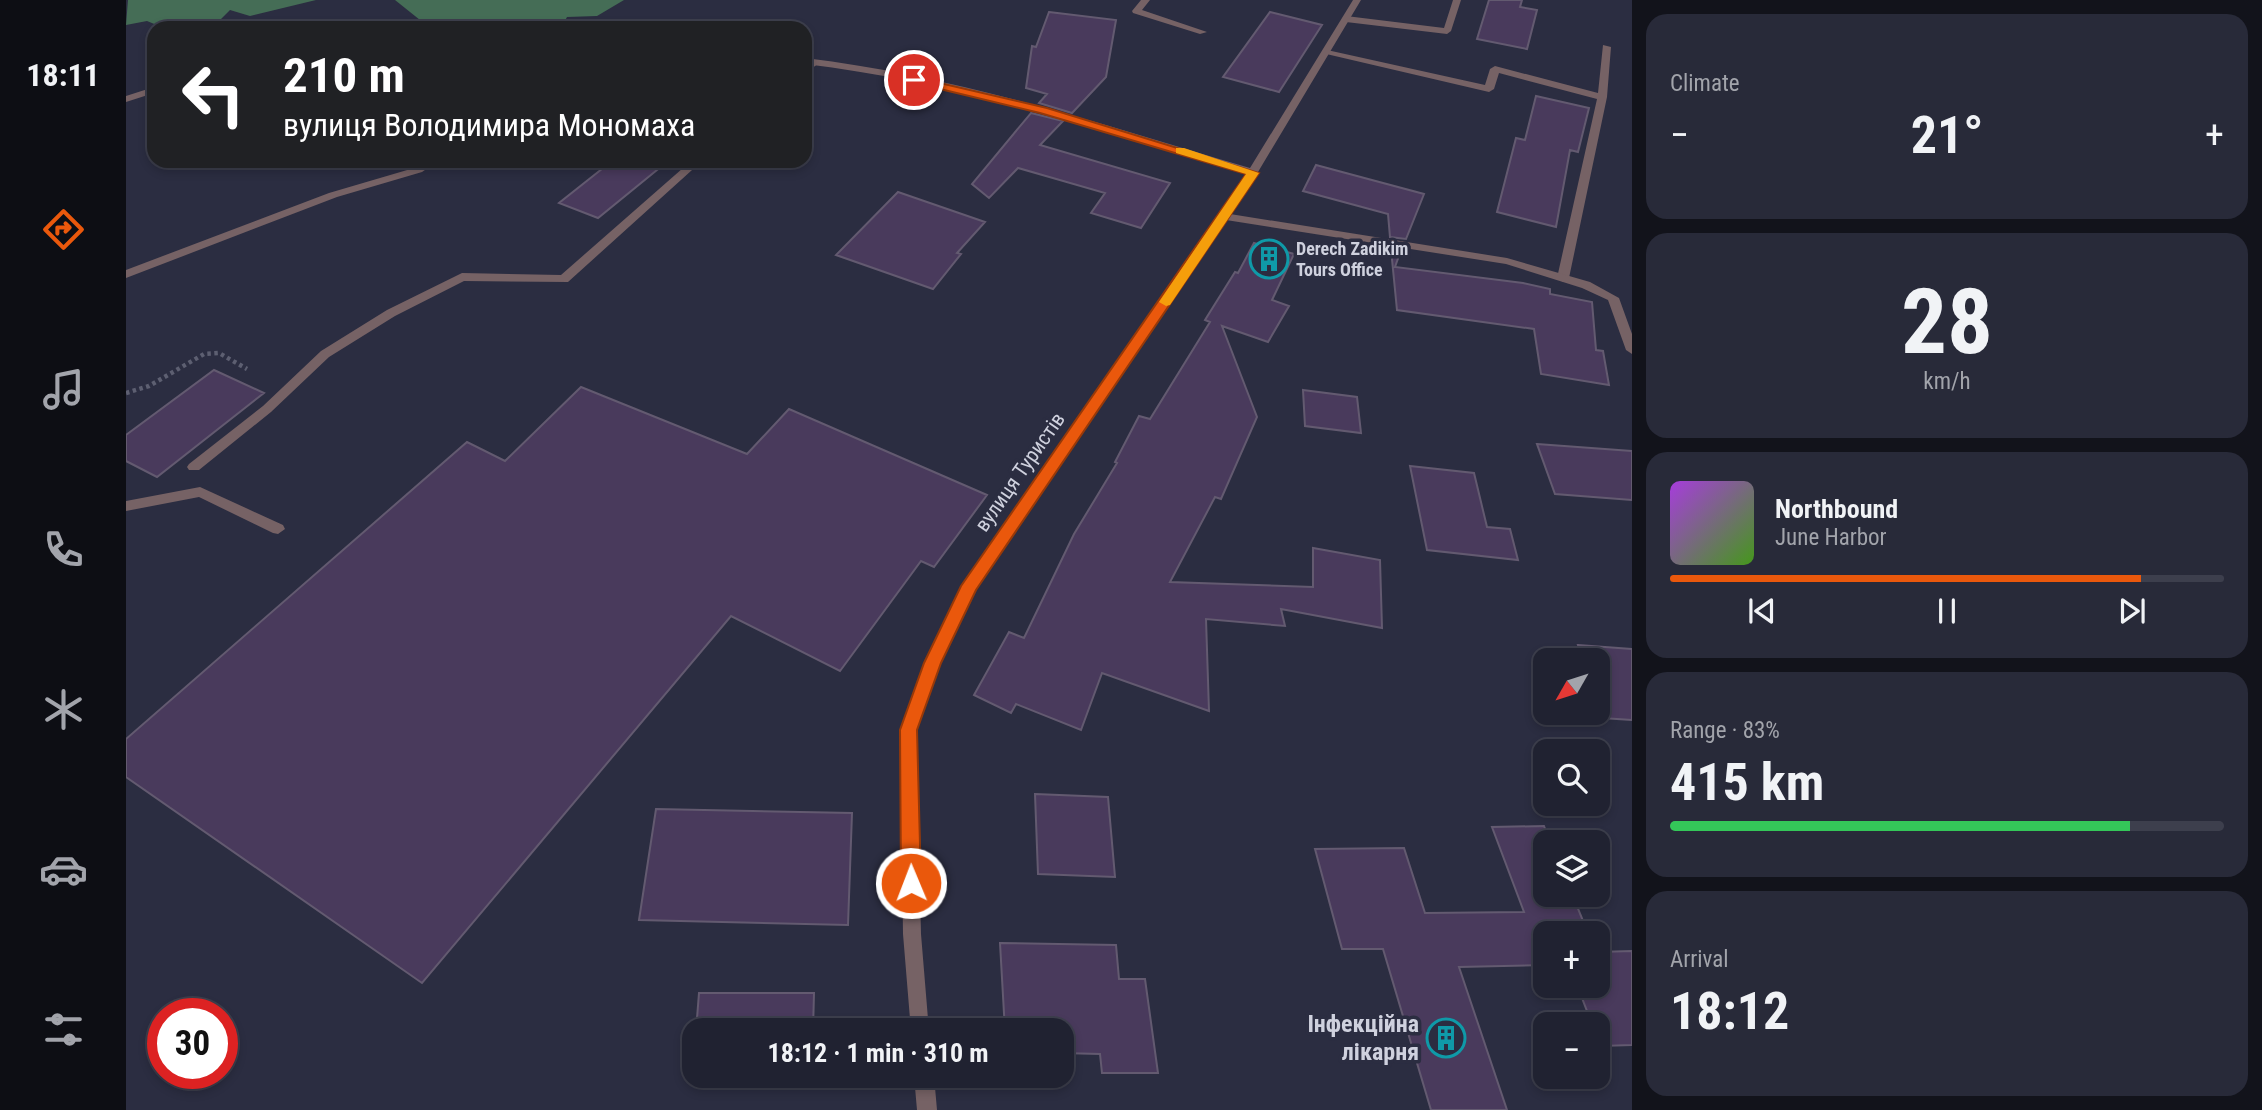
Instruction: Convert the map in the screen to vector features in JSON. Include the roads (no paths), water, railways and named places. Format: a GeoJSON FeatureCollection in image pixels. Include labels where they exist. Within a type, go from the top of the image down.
{"type":"FeatureCollection","features":[{"type":"Feature","properties":{"kind":"street"},"geometry":{"type":"LineString","coordinates":[[1146,0],[1136,11],[1203,32]]}},
{"type":"Feature","properties":{"kind":"street","name":"вулиця Туристів"},"geometry":{"type":"LineString","coordinates":[[919,1018],[912,934],[908,730],[933,663],[970,586],[1253,173],[1357,0]]}},
{"type":"Feature","properties":{"kind":"street"},"geometry":{"type":"LineString","coordinates":[[1346,19],[1447,31],[1457,0]]}},
{"type":"Feature","properties":{"kind":"street"},"geometry":{"type":"LineString","coordinates":[[1563,278],[1602,97],[1606,47]]}},
{"type":"Feature","properties":{"kind":"street"},"geometry":{"type":"LineString","coordinates":[[1327,53],[1489,89],[1495,69],[1602,97]]}},
{"type":"Feature","properties":{"kind":"street"},"geometry":{"type":"LineString","coordinates":[[812,61],[863,68],[1043,110],[1253,173]]}},
{"type":"Feature","properties":{"kind":"street"},"geometry":{"type":"LineString","coordinates":[[126,99],[147,92]]}},
{"type":"Feature","properties":{"kind":"street"},"geometry":{"type":"LineString","coordinates":[[126,274],[333,195],[421,168]]}},
{"type":"Feature","properties":{"kind":"street"},"geometry":{"type":"LineString","coordinates":[[194,467],[267,409],[325,354],[415,301],[462,277],[564,279],[689,168]]}},
{"type":"Feature","properties":{"kind":"street"},"geometry":{"type":"LineString","coordinates":[[1224,216],[1507,261],[1586,285],[1613,298],[1632,350]]}},
{"type":"Feature","properties":{"kind":"street"},"geometry":{"type":"LineString","coordinates":[[126,506],[200,492],[278,529]]}},
{"type":"Feature","properties":{"kind":"street"},"geometry":{"type":"LineString","coordinates":[[926,1088],[927,1110]]}},
{"type":"Feature","properties":{"kind":"place","name":"Derech Zadikim Tours Office"},"geometry":{"type":"Point","coordinates":[1269,259]}},
{"type":"Feature","properties":{"kind":"place","name":"Інфекційна лікарня"},"geometry":{"type":"Point","coordinates":[1446,1038]}}]}
